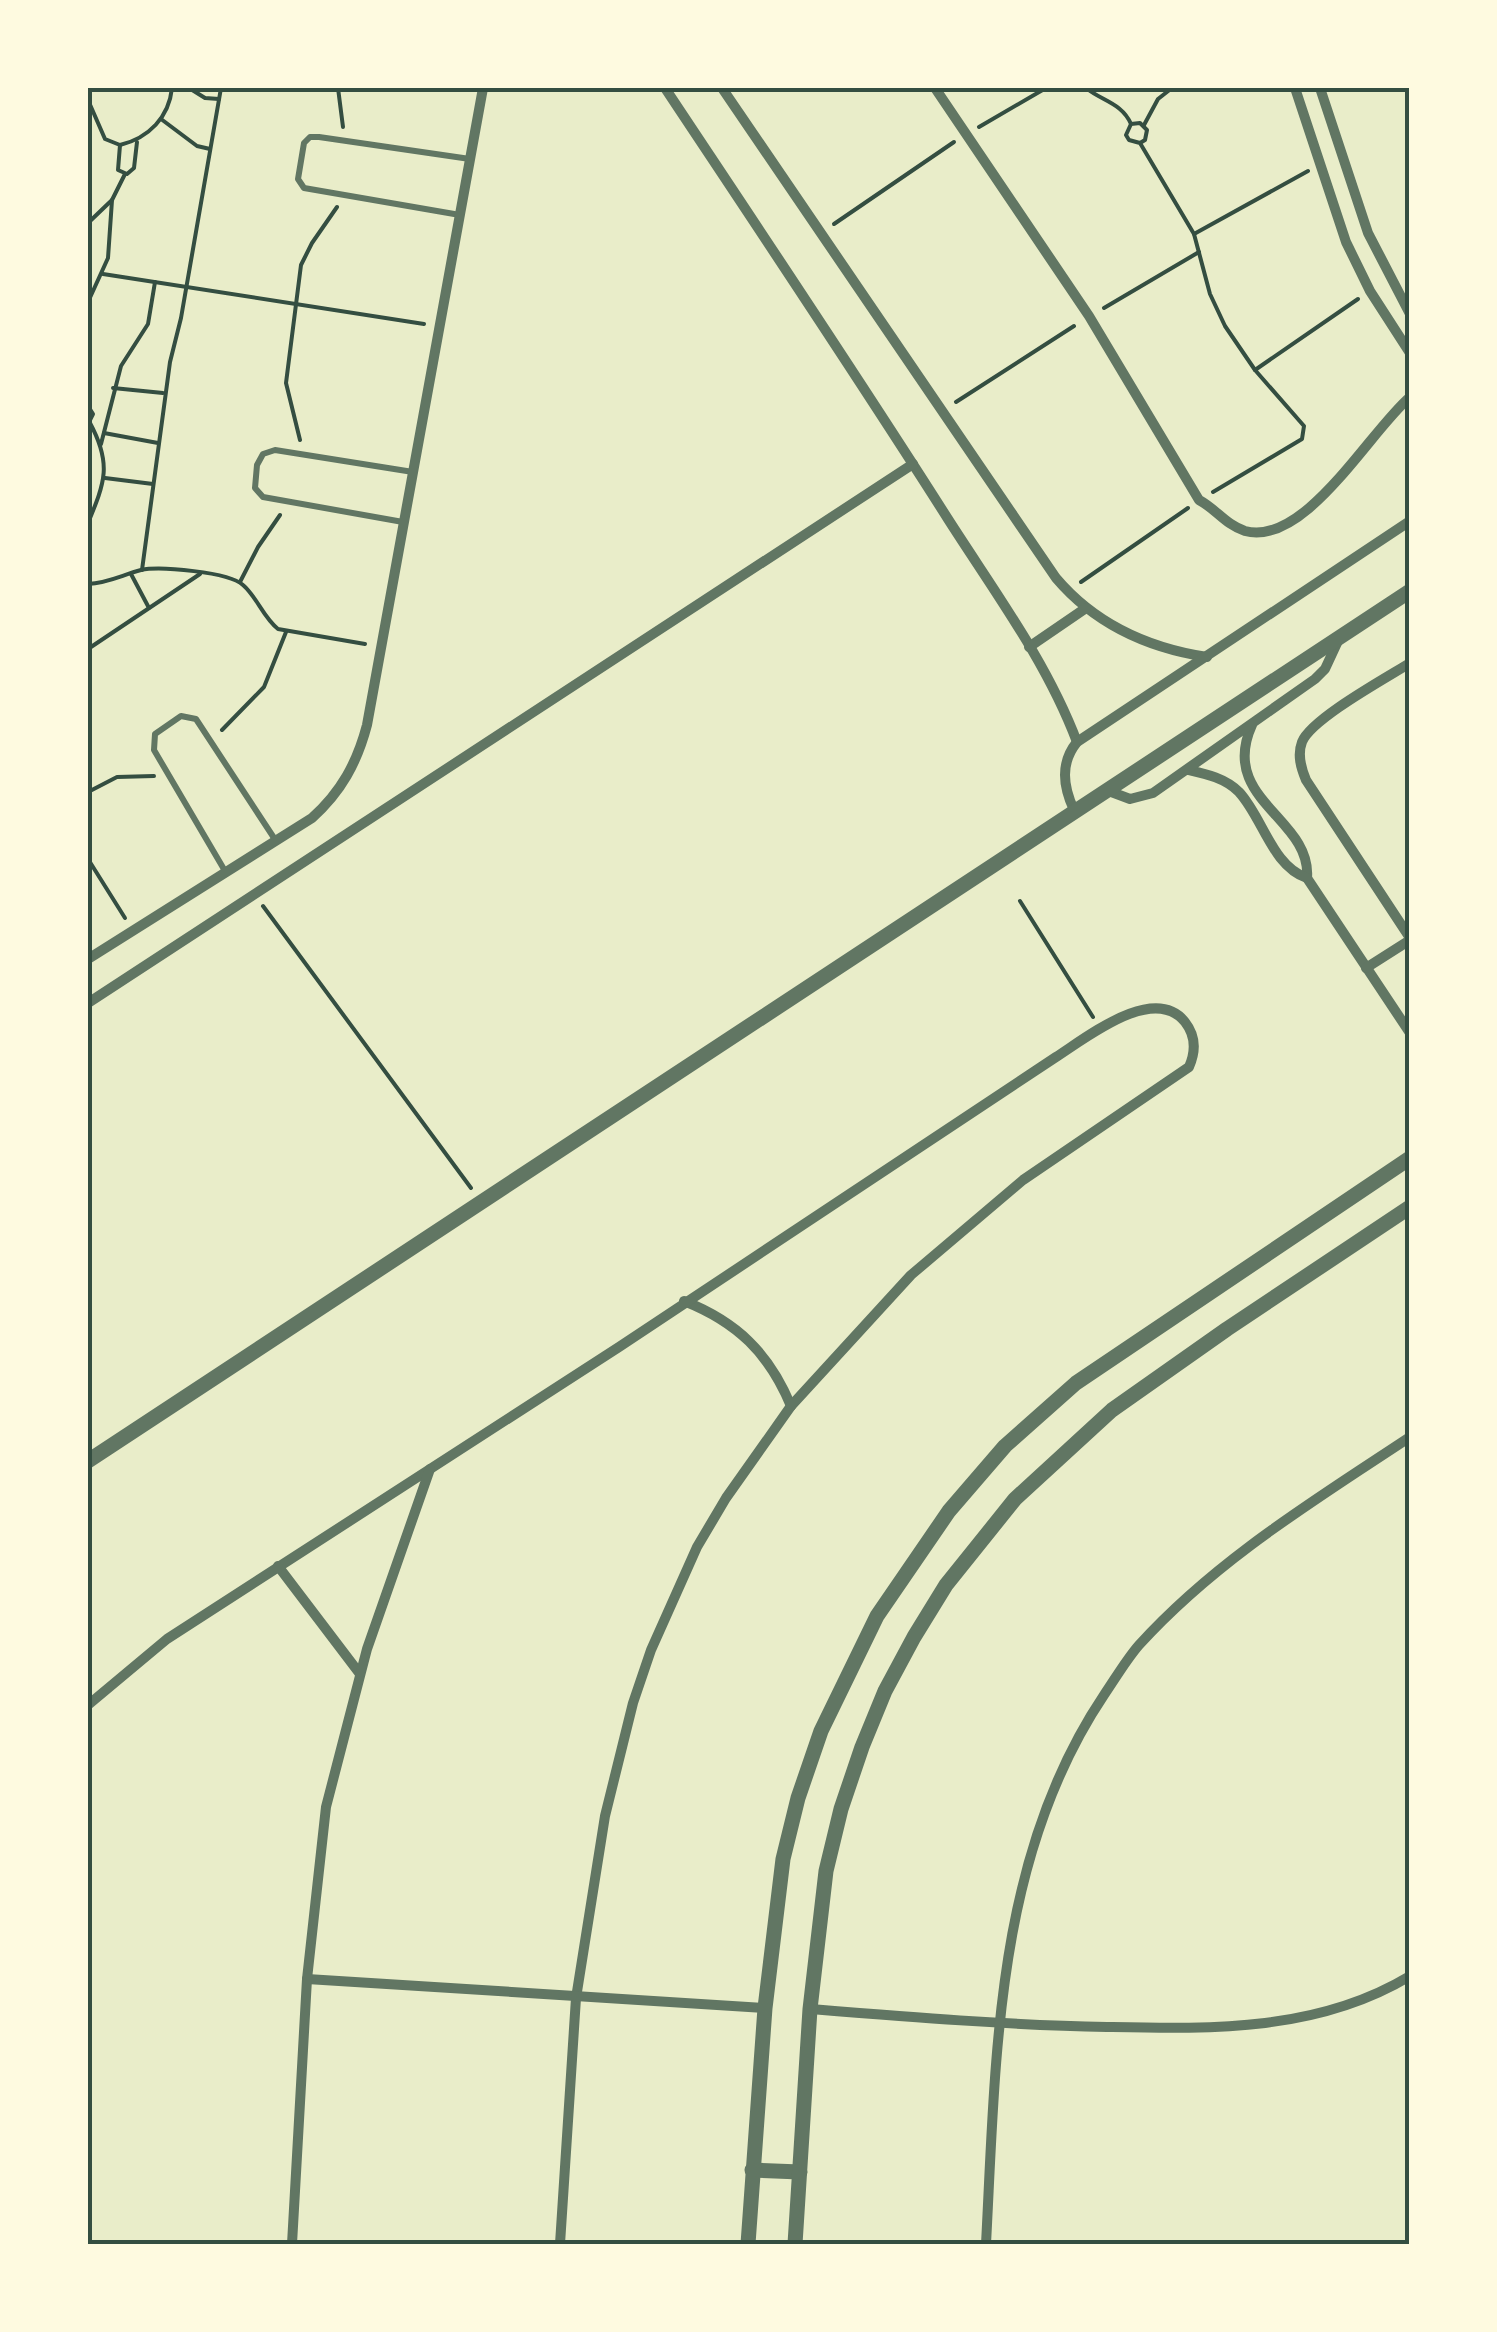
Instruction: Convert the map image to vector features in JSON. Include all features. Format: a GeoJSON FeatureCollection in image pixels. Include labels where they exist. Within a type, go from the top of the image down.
{"type":"FeatureCollection","features":[{"type":"Feature","properties":{"kind":"street"},"geometry":{"type":"LineString","coordinates":[[88,959],[312,818],[347,778],[362,743],[381,647],[483,88]]}},
{"type":"Feature","properties":{"kind":"street"},"geometry":{"type":"LineString","coordinates":[[665,88],[1029,647],[1062,702],[1077,742]]}},
{"type":"Feature","properties":{"kind":"street"},"geometry":{"type":"LineString","coordinates":[[722,88],[1068,591],[1086,608],[1142,641],[1207,657]]}},
{"type":"Feature","properties":{"kind":"street"},"geometry":{"type":"LineString","coordinates":[[934,88],[1089,316],[1200,500],[1235,527],[1256,532],[1277,530],[1312,505],[1410,397]]}},
{"type":"Feature","properties":{"kind":"street"},"geometry":{"type":"LineString","coordinates":[[1295,88],[1346,242],[1370,290],[1410,353]]}},
{"type":"Feature","properties":{"kind":"street"},"geometry":{"type":"LineString","coordinates":[[1320,88],[1368,232],[1404,295],[1410,314]]}},
{"type":"Feature","properties":{"kind":"street"},"geometry":{"type":"LineString","coordinates":[[1346,242],[1368,232]]}},
{"type":"Feature","properties":{"kind":"street"},"geometry":{"type":"LineString","coordinates":[[1395,413],[1410,410]]}},
{"type":"Feature","properties":{"kind":"street"},"geometry":{"type":"LineString","coordinates":[[88,1003],[913,464]]}},
{"type":"Feature","properties":{"kind":"street"},"geometry":{"type":"LineString","coordinates":[[1074,810],[1066,788],[1065,765],[1077,742],[1410,521]]}},
{"type":"Feature","properties":{"kind":"street"},"geometry":{"type":"LineString","coordinates":[[88,1461],[1410,590]]}},
{"type":"Feature","properties":{"kind":"street"},"geometry":{"type":"LineString","coordinates":[[1029,647],[1086,608]]}},
{"type":"Feature","properties":{"kind":"street"},"geometry":{"type":"LineString","coordinates":[[1106,790],[1121,798],[1138,799],[1188,770],[1315,680],[1325,669],[1339,637]]}},
{"type":"Feature","properties":{"kind":"street"},"geometry":{"type":"LineString","coordinates":[[1366,968],[1410,939],[1306,780],[1300,744],[1316,724],[1410,662]]}},
{"type":"Feature","properties":{"kind":"street"},"geometry":{"type":"LineString","coordinates":[[1254,723],[1246,747],[1247,774],[1256,793],[1303,851],[1307,878],[1410,1033]]}},
{"type":"Feature","properties":{"kind":"street"},"geometry":{"type":"LineString","coordinates":[[1188,770],[1230,785],[1245,800],[1284,865],[1307,878]]}},
{"type":"Feature","properties":{"kind":"street"},"geometry":{"type":"LineString","coordinates":[[1270,839],[1284,828]]}},
{"type":"Feature","properties":{"kind":"street"},"geometry":{"type":"LineString","coordinates":[[88,1704],[168,1640],[278,1566],[1101,1029],[1142,1009],[1168,1010],[1188,1025],[1194,1040],[1189,1067],[1023,1180],[912,1275],[791,1406],[757,1451],[707,1531],[651,1650],[628,1721],[605,1816],[576,1998],[560,2244]]}},
{"type":"Feature","properties":{"kind":"street"},"geometry":{"type":"LineString","coordinates":[[748,2244],[765,2008],[784,1859],[798,1798],[821,1730],[878,1616],[948,1511],[1005,1446],[1076,1383],[1410,1158]]}},
{"type":"Feature","properties":{"kind":"street"},"geometry":{"type":"LineString","coordinates":[[795,2244],[810,2009],[826,1871],[862,1747],[914,1637],[974,1548],[1015,1499],[1112,1410],[1410,1207]]}},
{"type":"Feature","properties":{"kind":"street"},"geometry":{"type":"LineString","coordinates":[[684,1300],[714,1312],[750,1340],[779,1377],[791,1406]]}},
{"type":"Feature","properties":{"kind":"street"},"geometry":{"type":"LineString","coordinates":[[986,2244],[998,2025],[1023,1879],[1049,1797],[1089,1718],[1137,1647],[1192,1593],[1254,1541],[1410,1438]]}},
{"type":"Feature","properties":{"kind":"street"},"geometry":{"type":"LineString","coordinates":[[292,2244],[308,1979],[326,1807],[360,1674],[430,1469]]}},
{"type":"Feature","properties":{"kind":"street"},"geometry":{"type":"LineString","coordinates":[[278,1566],[360,1674]]}},
{"type":"Feature","properties":{"kind":"street"},"geometry":{"type":"LineString","coordinates":[[810,2009],[998,2025],[1262,2025],[1306,2018],[1354,2003],[1410,1976]]}},
{"type":"Feature","properties":{"kind":"street"},"geometry":{"type":"LineString","coordinates":[[308,1979],[765,2008]]}},
{"type":"Feature","properties":{"kind":"street"},"geometry":{"type":"LineString","coordinates":[[752,2170],[800,2172]]}},
{"type":"Feature","properties":{"kind":"lane"},"geometry":{"type":"LineString","coordinates":[[460,215],[304,188],[298,179],[304,143],[310,137],[470,158]]}},
{"type":"Feature","properties":{"kind":"lane"},"geometry":{"type":"LineString","coordinates":[[403,522],[270,500],[258,493],[254,481],[257,464],[269,450],[412,472]]}},
{"type":"Feature","properties":{"kind":"lane"},"geometry":{"type":"LineString","coordinates":[[226,872],[154,750],[155,734],[186,715],[196,720],[276,841]]}},
{"type":"Feature","properties":{"kind":"path"},"geometry":{"type":"LineString","coordinates":[[88,100],[105,139],[120,145],[137,140],[161,119],[172,88]]}},
{"type":"Feature","properties":{"kind":"path"},"geometry":{"type":"LineString","coordinates":[[188,88],[205,98],[219,99]]}},
{"type":"Feature","properties":{"kind":"path"},"geometry":{"type":"LineString","coordinates":[[142,570],[166,393],[221,88]]}},
{"type":"Feature","properties":{"kind":"path"},"geometry":{"type":"LineString","coordinates":[[338,88],[344,141]]}},
{"type":"Feature","properties":{"kind":"path"},"geometry":{"type":"LineString","coordinates":[[822,232],[966,134],[1046,88]]}},
{"type":"Feature","properties":{"kind":"path"},"geometry":{"type":"LineString","coordinates":[[1086,88],[1120,106],[1131,124]]}},
{"type":"Feature","properties":{"kind":"path"},"geometry":{"type":"LineString","coordinates":[[1131,124],[1126,135],[1134,144],[1140,143],[1147,135],[1144,125],[1158,99],[1172,88]]}},
{"type":"Feature","properties":{"kind":"path"},"geometry":{"type":"LineString","coordinates":[[161,119],[198,146],[210,148]]}},
{"type":"Feature","properties":{"kind":"path"},"geometry":{"type":"LineString","coordinates":[[1131,124],[1144,125]]}},
{"type":"Feature","properties":{"kind":"path"},"geometry":{"type":"LineString","coordinates":[[88,302],[103,274],[111,241],[112,200],[125,174],[134,168],[137,140]]}},
{"type":"Feature","properties":{"kind":"path"},"geometry":{"type":"LineString","coordinates":[[1068,591],[1304,434],[1304,426],[1255,370],[1225,326],[1210,294],[1194,234],[1140,143]]}},
{"type":"Feature","properties":{"kind":"path"},"geometry":{"type":"LineString","coordinates":[[120,145],[118,170],[125,174]]}},
{"type":"Feature","properties":{"kind":"path"},"geometry":{"type":"LineString","coordinates":[[1194,234],[1318,166]]}},
{"type":"Feature","properties":{"kind":"path"},"geometry":{"type":"LineString","coordinates":[[305,455],[286,384],[296,304],[306,254],[345,195]]}},
{"type":"Feature","properties":{"kind":"path"},"geometry":{"type":"LineString","coordinates":[[88,223],[90,214],[112,200]]}},
{"type":"Feature","properties":{"kind":"path"},"geometry":{"type":"LineString","coordinates":[[944,410],[1089,316],[1200,251]]}},
{"type":"Feature","properties":{"kind":"path"},"geometry":{"type":"LineString","coordinates":[[103,274],[439,326]]}},
{"type":"Feature","properties":{"kind":"path"},"geometry":{"type":"LineString","coordinates":[[88,523],[105,478],[101,444],[113,388],[121,366],[148,324],[155,282]]}},
{"type":"Feature","properties":{"kind":"path"},"geometry":{"type":"LineString","coordinates":[[1255,370],[1370,290]]}},
{"type":"Feature","properties":{"kind":"path"},"geometry":{"type":"LineString","coordinates":[[113,388],[166,393]]}},
{"type":"Feature","properties":{"kind":"path"},"geometry":{"type":"LineString","coordinates":[[88,406],[93,414],[89,423],[101,444]]}},
{"type":"Feature","properties":{"kind":"path"},"geometry":{"type":"LineString","coordinates":[[104,433],[159,444]]}},
{"type":"Feature","properties":{"kind":"path"},"geometry":{"type":"LineString","coordinates":[[105,478],[153,484]]}},
{"type":"Feature","properties":{"kind":"path"},"geometry":{"type":"LineString","coordinates":[[240,582],[288,502]]}},
{"type":"Feature","properties":{"kind":"path"},"geometry":{"type":"LineString","coordinates":[[88,584],[110,582],[142,570],[230,577],[240,582],[270,622],[286,632],[381,647]]}},
{"type":"Feature","properties":{"kind":"path"},"geometry":{"type":"LineString","coordinates":[[131,574],[149,608]]}},
{"type":"Feature","properties":{"kind":"path"},"geometry":{"type":"LineString","coordinates":[[88,649],[201,574]]}},
{"type":"Feature","properties":{"kind":"path"},"geometry":{"type":"LineString","coordinates":[[210,741],[264,686],[286,632]]}},
{"type":"Feature","properties":{"kind":"path"},"geometry":{"type":"LineString","coordinates":[[88,792],[117,777],[170,776]]}},
{"type":"Feature","properties":{"kind":"path"},"geometry":{"type":"LineString","coordinates":[[88,859],[133,930]]}},
{"type":"Feature","properties":{"kind":"path"},"geometry":{"type":"LineString","coordinates":[[255,894],[481,1202]]}},
{"type":"Feature","properties":{"kind":"path"},"geometry":{"type":"LineString","coordinates":[[1020,900],[1101,1029]]}}]}
